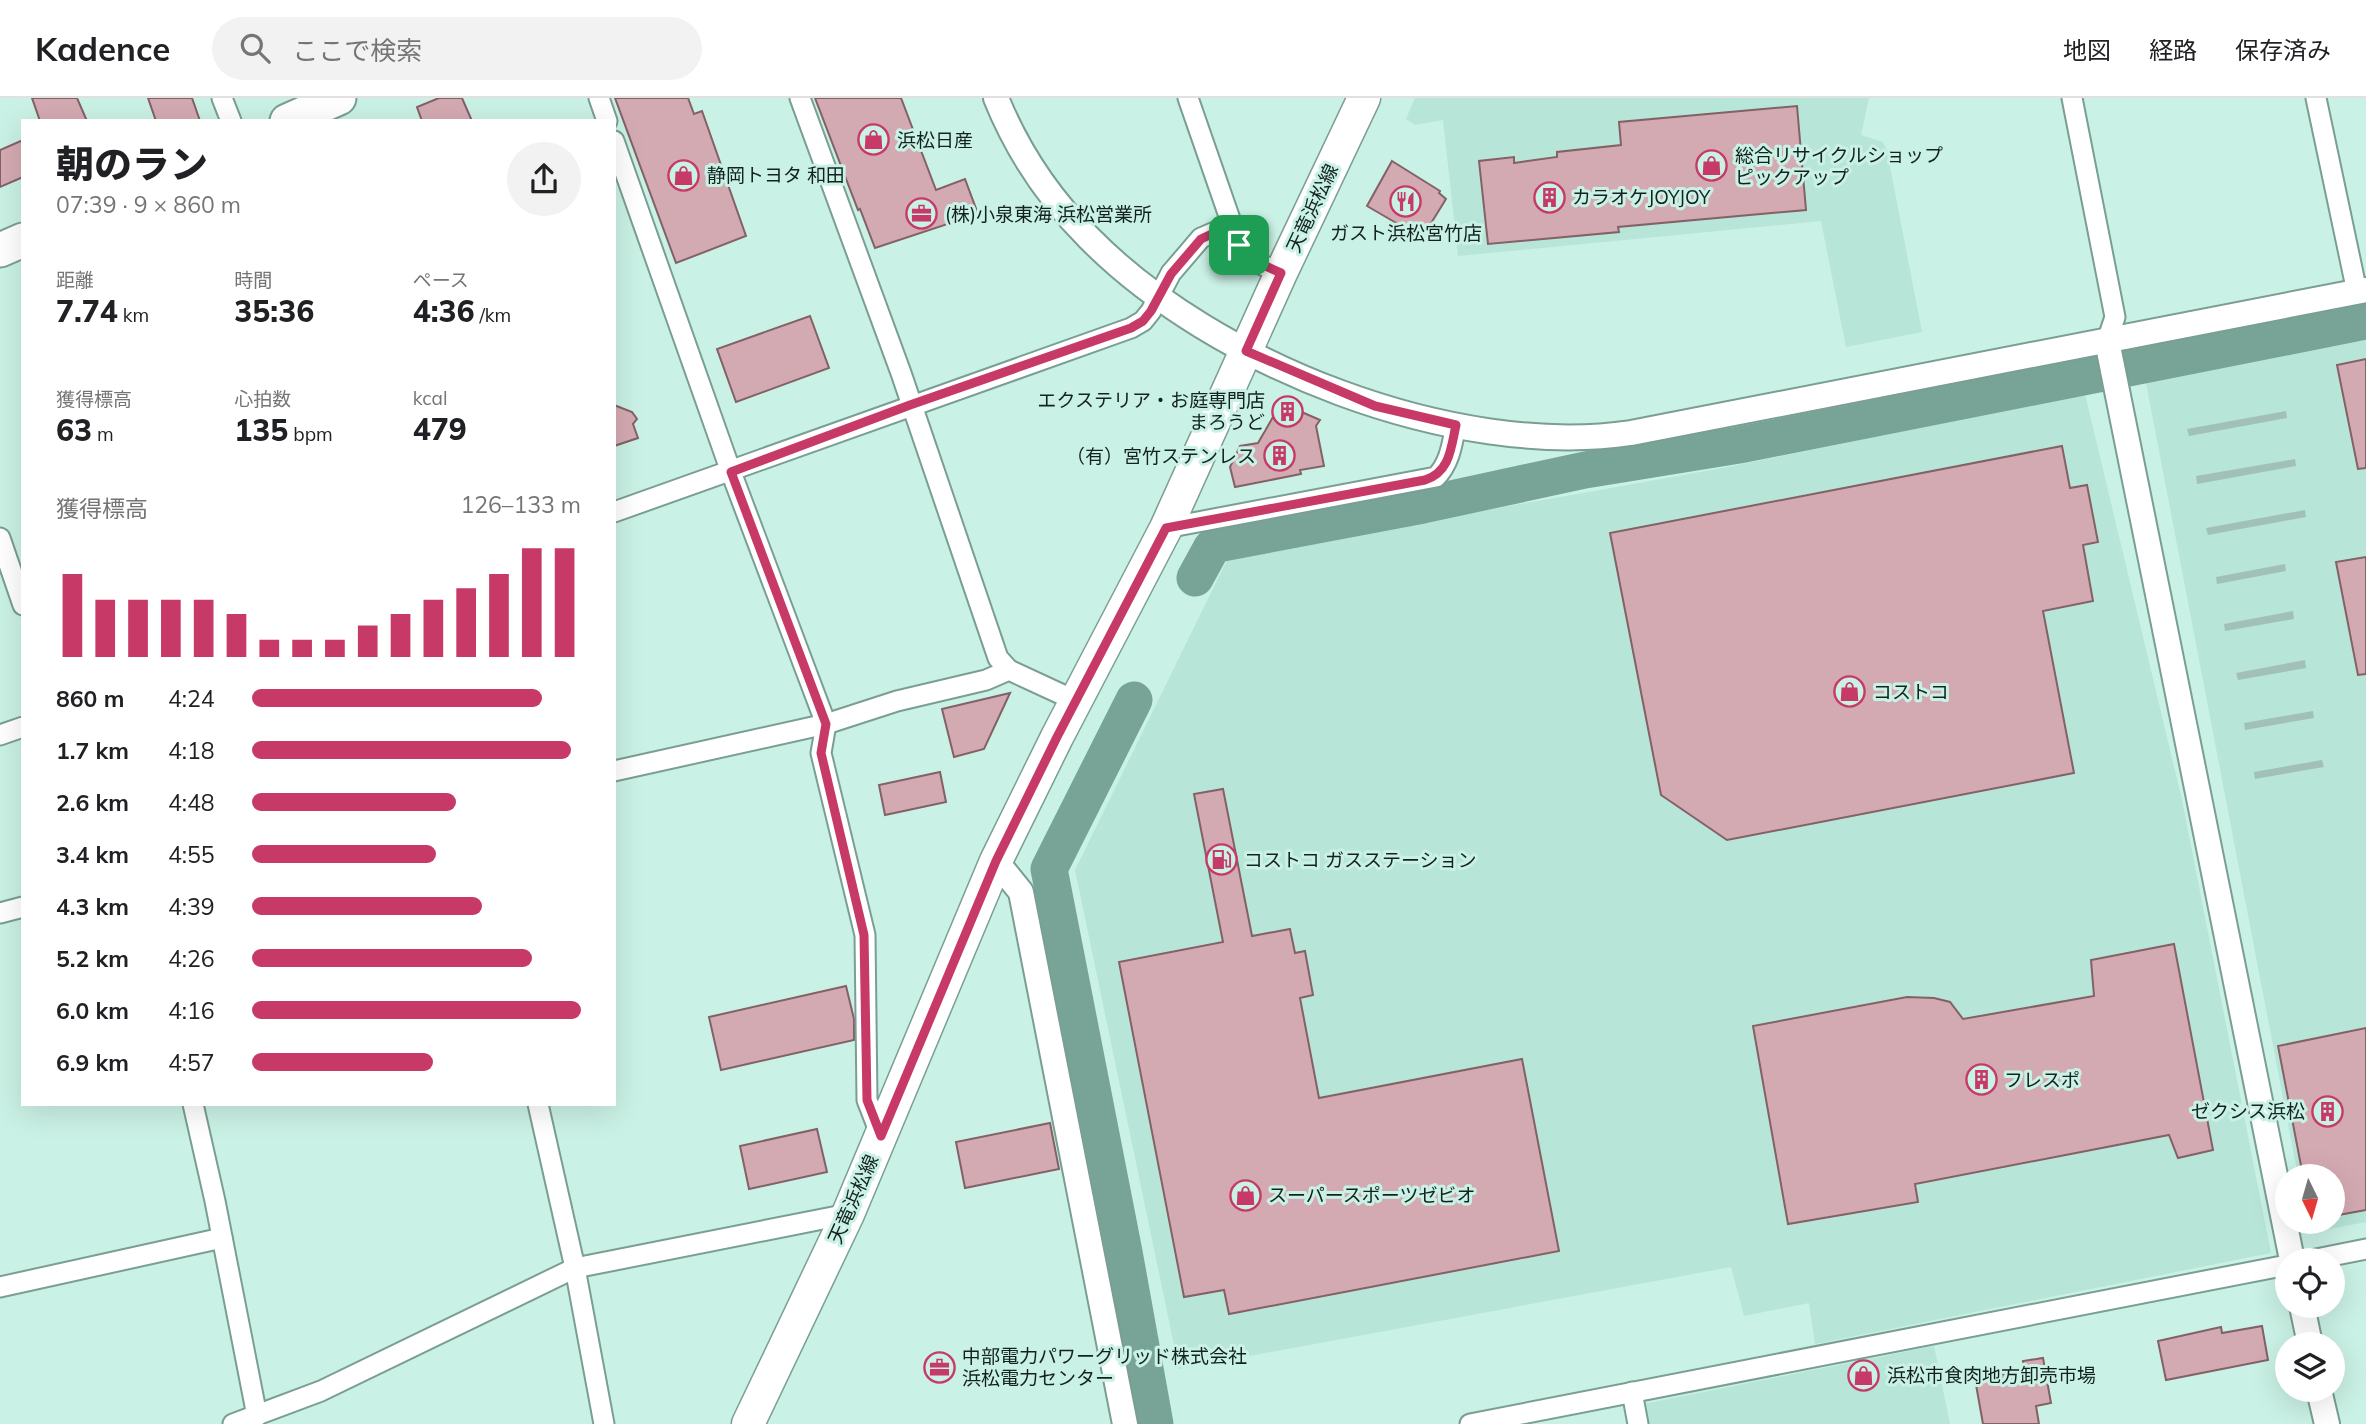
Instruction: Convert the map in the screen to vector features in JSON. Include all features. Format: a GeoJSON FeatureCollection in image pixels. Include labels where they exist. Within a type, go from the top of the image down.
{"type":"FeatureCollection","features":[{"type":"Feature","properties":{"kind":"highway"},"geometry":{"type":"LineString","coordinates":[[292,119],[339,98]]}},
{"type":"Feature","properties":{"kind":"highway"},"geometry":{"type":"LineString","coordinates":[[0,250],[21,241]]}},
{"type":"Feature","properties":{"kind":"main road","name":"天竜浜松線"},"geometry":{"type":"LineString","coordinates":[[748,1424],[848,1214],[996,861],[1166,528],[1281,273],[1364,98]]}},
{"type":"Feature","properties":{"kind":"street"},"geometry":{"type":"LineString","coordinates":[[222,98],[230,119]]}},
{"type":"Feature","properties":{"kind":"street"},"geometry":{"type":"LineString","coordinates":[[599,98],[606,119]]}},
{"type":"Feature","properties":{"kind":"street"},"geometry":{"type":"LineString","coordinates":[[800,98],[901,373],[998,658],[1009,670],[1076,701]]}},
{"type":"Feature","properties":{"kind":"street"},"geometry":{"type":"LineString","coordinates":[[996,98],[1024,156],[1070,218],[1103,253],[1158,298],[1246,351],[1375,406],[1456,425],[1547,437],[1603,437],[2109,349],[2361,291],[2316,98]]}},
{"type":"Feature","properties":{"kind":"street"},"geometry":{"type":"LineString","coordinates":[[1188,98],[1239,245],[1250,259],[1281,273]]}},
{"type":"Feature","properties":{"kind":"street"},"geometry":{"type":"LineString","coordinates":[[2072,98],[2115,317],[2109,349],[2116,387],[2290,1248]]}},
{"type":"Feature","properties":{"kind":"street"},"geometry":{"type":"LineString","coordinates":[[616,147],[731,472],[826,724],[821,753],[864,935],[867,1100],[881,1136]]}},
{"type":"Feature","properties":{"kind":"street"},"geometry":{"type":"LineString","coordinates":[[616,511],[1131,328],[1143,321],[1171,274],[1201,239],[1231,225]]}},
{"type":"Feature","properties":{"kind":"street"},"geometry":{"type":"LineString","coordinates":[[1166,528],[1436,477],[1444,469],[1456,425]]}},
{"type":"Feature","properties":{"kind":"street"},"geometry":{"type":"LineString","coordinates":[[0,538],[21,599]]}},
{"type":"Feature","properties":{"kind":"street"},"geometry":{"type":"LineString","coordinates":[[616,771],[826,724],[897,701],[986,680],[1009,670]]}},
{"type":"Feature","properties":{"kind":"street"},"geometry":{"type":"LineString","coordinates":[[0,735],[21,728]]}},
{"type":"Feature","properties":{"kind":"street"},"geometry":{"type":"LineString","coordinates":[[996,861],[1021,892],[1125,1424]]}},
{"type":"Feature","properties":{"kind":"street"},"geometry":{"type":"LineString","coordinates":[[0,913],[21,908]]}},
{"type":"Feature","properties":{"kind":"street"},"geometry":{"type":"LineString","coordinates":[[193,1106],[257,1416]]}},
{"type":"Feature","properties":{"kind":"street"},"geometry":{"type":"LineString","coordinates":[[538,1106],[575,1268],[604,1424]]}},
{"type":"Feature","properties":{"kind":"street"},"geometry":{"type":"LineString","coordinates":[[233,1424],[321,1391],[575,1268],[848,1214]]}},
{"type":"Feature","properties":{"kind":"street"},"geometry":{"type":"LineString","coordinates":[[0,1287],[222,1238]]}},
{"type":"Feature","properties":{"kind":"street"},"geometry":{"type":"LineString","coordinates":[[2345,1253],[2366,1249]]}},
{"type":"Feature","properties":{"kind":"street"},"geometry":{"type":"LineString","coordinates":[[1470,1424],[2275,1267]]}},
{"type":"Feature","properties":{"kind":"street"},"geometry":{"type":"LineString","coordinates":[[1632,1392],[1637,1424]]}},
{"type":"Feature","properties":{"kind":"street"},"geometry":{"type":"LineString","coordinates":[[2322,1402],[2327,1424]]}},
{"type":"Feature","properties":{"kind":"shaded area"},"geometry":{"type":"Polygon","coordinates":[[[1415,98],[1869,98],[1861,135],[1883,142],[1887,151],[1922,332],[1846,347],[1821,221],[1458,256],[1443,120],[1415,125],[1406,119],[1415,98]]]}},
{"type":"Feature","properties":{"kind":"shaded area"},"geometry":{"type":"Polygon","coordinates":[[[2366,339],[2366,1222],[2345,1226],[2345,1164],[2296,1164],[2146,383],[2366,339]]]}},
{"type":"Feature","properties":{"kind":"shaded area"},"geometry":{"type":"Polygon","coordinates":[[[2085,394],[2182,800],[2271,1253],[1815,1344],[1809,1303],[1744,1316],[1731,1267],[1179,1369],[1075,870],[1229,556],[1728,467],[2085,394]]]}},
{"type":"Feature","properties":{"kind":"shaded area"},"geometry":{"type":"Polygon","coordinates":[[[2286,411],[2287,418],[2189,436],[2187,429],[2286,411]]]}},
{"type":"Feature","properties":{"kind":"shaded area"},"geometry":{"type":"Polygon","coordinates":[[[2295,459],[2296,466],[2197,484],[2196,476],[2295,459]]]}},
{"type":"Feature","properties":{"kind":"shaded area"},"geometry":{"type":"Polygon","coordinates":[[[2305,510],[2306,517],[2208,535],[2206,528],[2305,510]]]}},
{"type":"Feature","properties":{"kind":"shaded area"},"geometry":{"type":"Polygon","coordinates":[[[2285,564],[2286,571],[2217,584],[2216,577],[2285,564]]]}},
{"type":"Feature","properties":{"kind":"shaded area"},"geometry":{"type":"Polygon","coordinates":[[[2293,611],[2294,619],[2225,631],[2224,624],[2293,611]]]}},
{"type":"Feature","properties":{"kind":"shaded area"},"geometry":{"type":"Polygon","coordinates":[[[2305,660],[2306,668],[2238,680],[2236,673],[2305,660]]]}},
{"type":"Feature","properties":{"kind":"shaded area"},"geometry":{"type":"Polygon","coordinates":[[[2313,711],[2314,718],[2245,730],[2244,723],[2313,711]]]}},
{"type":"Feature","properties":{"kind":"shaded area"},"geometry":{"type":"Polygon","coordinates":[[[2322,760],[2324,767],[2255,779],[2254,772],[2322,760]]]}},
{"type":"Feature","properties":{"kind":"shaded area","name":"浜松市食肉地方卸売市場"},"geometry":{"type":"Polygon","coordinates":[[[1934,1346],[1950,1424],[1646,1424],[1643,1404],[1934,1346]]]}},
{"type":"Feature","properties":{"kind":"building"},"geometry":{"type":"Polygon","coordinates":[[[32,98],[77,98],[86,119],[39,119],[32,98]]]}},
{"type":"Feature","properties":{"kind":"building"},"geometry":{"type":"Polygon","coordinates":[[[148,98],[192,98],[199,119],[155,119],[148,98]]]}},
{"type":"Feature","properties":{"kind":"building"},"geometry":{"type":"Polygon","coordinates":[[[439,98],[462,98],[471,119],[421,119],[417,107],[439,98]]]}},
{"type":"Feature","properties":{"kind":"building","name":"静岡トヨタ 和田"},"geometry":{"type":"Polygon","coordinates":[[[615,98],[688,98],[694,114],[702,111],[746,236],[676,263],[615,98]]]}},
{"type":"Feature","properties":{"kind":"building","name":"浜松日産"},"geometry":{"type":"Polygon","coordinates":[[[815,98],[901,98],[936,190],[965,179],[978,214],[875,248],[815,98]]]}},
{"type":"Feature","properties":{"kind":"building","name":"総合リサイクルショップ ピックアップ"},"geometry":{"type":"Polygon","coordinates":[[[1797,106],[1806,210],[1618,227],[1619,232],[1488,244],[1479,161],[1514,157],[1514,163],[1557,157],[1557,152],[1621,145],[1619,122],[1797,106]]]}},
{"type":"Feature","properties":{"kind":"building"},"geometry":{"type":"Polygon","coordinates":[[[21,141],[21,178],[0,187],[0,150],[21,141]]]}},
{"type":"Feature","properties":{"kind":"building","name":"ガスト浜松宮竹店"},"geometry":{"type":"Polygon","coordinates":[[[1392,161],[1440,191],[1446,199],[1422,238],[1367,206],[1392,161]]]}},
{"type":"Feature","properties":{"kind":"building"},"geometry":{"type":"Polygon","coordinates":[[[810,316],[829,368],[736,402],[717,349],[810,316]]]}},
{"type":"Feature","properties":{"kind":"building"},"geometry":{"type":"Polygon","coordinates":[[[2366,359],[2366,468],[2358,469],[2337,365],[2366,359]]]}},
{"type":"Feature","properties":{"kind":"building","name":"（有）宮竹ステンレス"},"geometry":{"type":"Polygon","coordinates":[[[1281,403],[1320,420],[1316,426],[1324,466],[1300,470],[1301,474],[1235,487],[1230,467],[1240,446],[1258,443],[1281,403]]]}},
{"type":"Feature","properties":{"kind":"building"},"geometry":{"type":"Polygon","coordinates":[[[616,406],[632,412],[637,419],[633,424],[638,438],[616,445],[616,406]]]}},
{"type":"Feature","properties":{"kind":"building","name":"コストコ"},"geometry":{"type":"Polygon","coordinates":[[[2062,446],[2070,488],[2087,485],[2098,542],[2083,545],[2093,601],[2043,611],[2074,773],[1727,840],[1661,795],[1610,533],[2062,446]]]}},
{"type":"Feature","properties":{"kind":"building"},"geometry":{"type":"Polygon","coordinates":[[[2366,557],[2366,674],[2358,675],[2336,562],[2366,557]]]}},
{"type":"Feature","properties":{"kind":"building"},"geometry":{"type":"Polygon","coordinates":[[[1010,693],[984,749],[954,757],[942,709],[1010,693]]]}},
{"type":"Feature","properties":{"kind":"building"},"geometry":{"type":"Polygon","coordinates":[[[940,772],[946,802],[885,815],[879,785],[940,772]]]}},
{"type":"Feature","properties":{"kind":"building"},"geometry":{"type":"Polygon","coordinates":[[[1223,789],[1252,936],[1290,929],[1295,953],[1305,951],[1313,995],[1300,998],[1319,1098],[1522,1059],[1559,1251],[1229,1314],[1224,1290],[1184,1297],[1119,962],[1223,942],[1194,794],[1223,789]]]}},
{"type":"Feature","properties":{"kind":"building","name":"フレスポ"},"geometry":{"type":"Polygon","coordinates":[[[2174,944],[2213,1150],[2178,1158],[2169,1135],[1915,1184],[1918,1202],[1788,1224],[1753,1026],[1907,997],[1934,998],[1950,1002],[1963,1019],[2094,996],[2091,960],[2174,944]]]}},
{"type":"Feature","properties":{"kind":"building"},"geometry":{"type":"Polygon","coordinates":[[[846,986],[854,1019],[854,1040],[721,1070],[709,1017],[846,986]]]}},
{"type":"Feature","properties":{"kind":"building","name":"ゼクシス浜松"},"geometry":{"type":"Polygon","coordinates":[[[2366,1028],[2366,1210],[2345,1214],[2345,1164],[2301,1164],[2278,1046],[2366,1028]]]}},
{"type":"Feature","properties":{"kind":"building"},"geometry":{"type":"Polygon","coordinates":[[[1050,1123],[1059,1169],[965,1188],[956,1142],[1050,1123]]]}},
{"type":"Feature","properties":{"kind":"building"},"geometry":{"type":"Polygon","coordinates":[[[817,1129],[827,1172],[749,1189],[740,1146],[817,1129]]]}},
{"type":"Feature","properties":{"kind":"building"},"geometry":{"type":"Polygon","coordinates":[[[2262,1326],[2268,1360],[2166,1380],[2158,1341],[2221,1327],[2222,1333],[2262,1326]]]}},
{"type":"Feature","properties":{"kind":"building"},"geometry":{"type":"Polygon","coordinates":[[[2043,1358],[2051,1403],[2036,1406],[2039,1424],[1983,1424],[1975,1379],[2024,1371],[2023,1361],[2043,1358]]]}},
{"type":"Feature","properties":{"kind":"waterway"},"geometry":{"type":"LineString","coordinates":[[1195,578],[1212,547],[1217,544],[1423,505],[1585,470],[1739,445],[2366,321]]}},
{"type":"Feature","properties":{"kind":"waterway"},"geometry":{"type":"LineString","coordinates":[[1134,700],[1049,869],[1155,1424]]}},
{"type":"Feature","properties":{"kind":"place","name":"浜松日産"},"geometry":{"type":"Point","coordinates":[874,140]}},
{"type":"Feature","properties":{"kind":"place","name":"総合リサイクルショップ ピックアップ"},"geometry":{"type":"Point","coordinates":[1712,166]}},
{"type":"Feature","properties":{"kind":"place","name":"静岡トヨタ 和田"},"geometry":{"type":"Point","coordinates":[684,175]}},
{"type":"Feature","properties":{"kind":"place","name":"カラオケJOYJOY"},"geometry":{"type":"Point","coordinates":[1549,197]}},
{"type":"Feature","properties":{"kind":"place","name":"ガスト浜松宮竹店"},"geometry":{"type":"Point","coordinates":[1406,202]}},
{"type":"Feature","properties":{"kind":"place","name":"(株)小泉東海 浜松営業所"},"geometry":{"type":"Point","coordinates":[922,214]}},
{"type":"Feature","properties":{"kind":"place","name":"エクステリア・お庭専門店 まろうど"},"geometry":{"type":"Point","coordinates":[1288,411]}},
{"type":"Feature","properties":{"kind":"place","name":"（有）宮竹ステンレス"},"geometry":{"type":"Point","coordinates":[1279,456]}},
{"type":"Feature","properties":{"kind":"place","name":"コストコ"},"geometry":{"type":"Point","coordinates":[1850,692]}},
{"type":"Feature","properties":{"kind":"place","name":"コストコ ガスステーション"},"geometry":{"type":"Point","coordinates":[1221,860]}},
{"type":"Feature","properties":{"kind":"place","name":"フレスポ"},"geometry":{"type":"Point","coordinates":[1981,1080]}},
{"type":"Feature","properties":{"kind":"place","name":"ゼクシス浜松"},"geometry":{"type":"Point","coordinates":[2328,1111]}},
{"type":"Feature","properties":{"kind":"place","name":"スーパースポーツゼビオ"},"geometry":{"type":"Point","coordinates":[1245,1195]}},
{"type":"Feature","properties":{"kind":"place","name":"中部電力パワーグリッド株式会社 浜松電力センター"},"geometry":{"type":"Point","coordinates":[939,1367]}},
{"type":"Feature","properties":{"kind":"place","name":"浜松市食肉地方卸売市場"},"geometry":{"type":"Point","coordinates":[1864,1375]}},
{"type":"Feature","properties":{"kind":"route"},"geometry":{"type":"LineString","coordinates":[[1231,225],[1239,245],[1253,261],[1281,273],[1246,351],[1375,406],[1456,425],[1444,469],[1436,477],[1425,480],[1166,528],[996,861],[881,1136],[867,1100],[864,935],[821,753],[826,724],[731,472],[910,405],[1131,328],[1143,321],[1151,311],[1171,274],[1201,239],[1231,225]]}}]}
